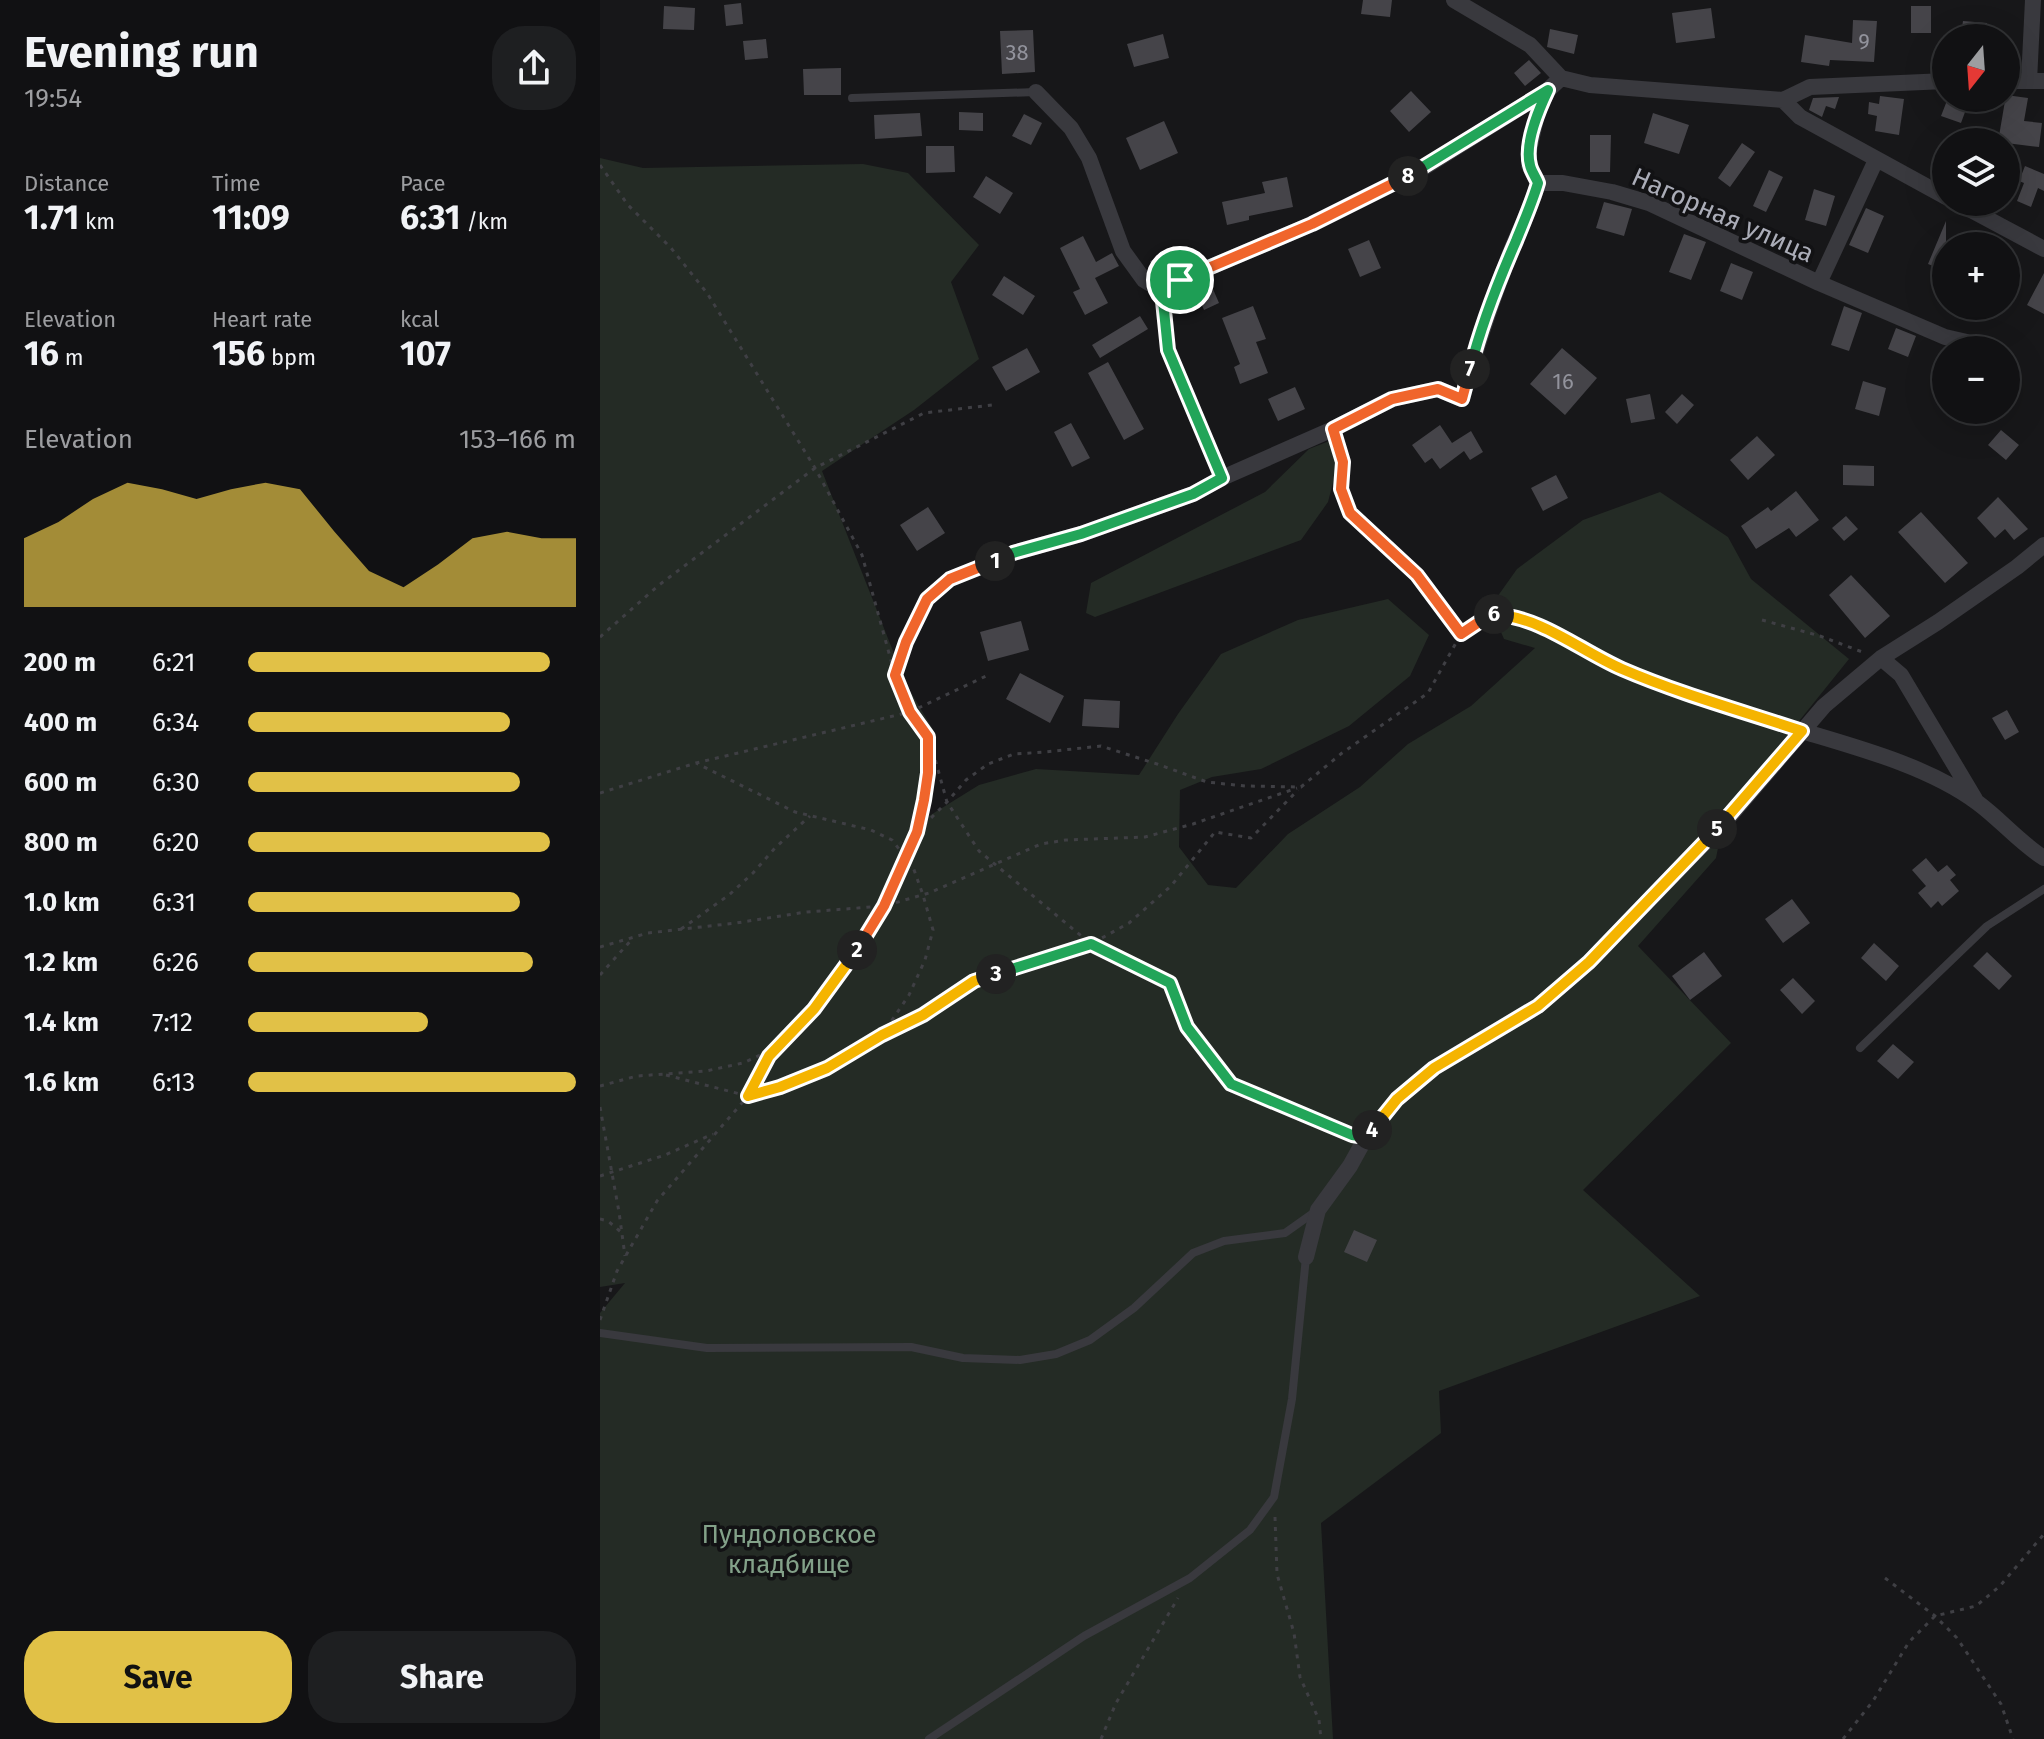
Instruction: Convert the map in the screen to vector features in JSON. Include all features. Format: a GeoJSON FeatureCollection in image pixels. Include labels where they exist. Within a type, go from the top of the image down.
{"type":"FeatureCollection","features":[{"type":"Feature","properties":{"kind":"street"},"geometry":{"type":"LineString","coordinates":[[1454,0],[1530,45],[1561,78],[1590,85],[1783,100],[1810,87],[1932,82]]}},
{"type":"Feature","properties":{"kind":"street"},"geometry":{"type":"LineString","coordinates":[[2033,0],[2036,81]]}},
{"type":"Feature","properties":{"kind":"street"},"geometry":{"type":"LineString","coordinates":[[1036,92],[1071,128],[1089,158],[1123,251],[1144,280],[1162,291],[1180,280],[1312,224],[1420,170],[1548,90],[1561,78]]}},
{"type":"Feature","properties":{"kind":"street"},"geometry":{"type":"LineString","coordinates":[[1013,553],[1081,534],[1193,494],[1392,399],[1438,389],[1462,399],[1475,347],[1531,208],[1538,183],[1529,165],[1529,150],[1537,114],[1548,90]]}},
{"type":"Feature","properties":{"kind":"street"},"geometry":{"type":"LineString","coordinates":[[1783,100],[1800,117],[1932,190]]}},
{"type":"Feature","properties":{"kind":"street"},"geometry":{"type":"LineString","coordinates":[[1819,283],[1876,160]]}},
{"type":"Feature","properties":{"kind":"street","name":"Нагорная улица"},"geometry":{"type":"LineString","coordinates":[[1538,183],[1563,183],[1649,203],[1819,283],[1943,336]]}},
{"type":"Feature","properties":{"kind":"street"},"geometry":{"type":"LineString","coordinates":[[1982,216],[2044,249]]}},
{"type":"Feature","properties":{"kind":"street"},"geometry":{"type":"LineString","coordinates":[[1306,1257],[1318,1210],[1350,1166],[1366,1137],[1397,1099],[1434,1068],[1538,1006],[1589,962],[1723,824],[1824,706],[1881,658],[2006,575],[2044,545]]}},
{"type":"Feature","properties":{"kind":"street"},"geometry":{"type":"LineString","coordinates":[[1881,658],[1901,675],[1977,801]]}},
{"type":"Feature","properties":{"kind":"street"},"geometry":{"type":"LineString","coordinates":[[1802,731],[1926,772],[1977,801],[2044,858]]}},
{"type":"Feature","properties":{"kind":"lane"},"geometry":{"type":"LineString","coordinates":[[852,98],[1036,92]]}},
{"type":"Feature","properties":{"kind":"lane"},"geometry":{"type":"LineString","coordinates":[[1162,291],[1168,350],[1222,478]]}},
{"type":"Feature","properties":{"kind":"lane"},"geometry":{"type":"LineString","coordinates":[[1860,1048],[1987,926],[2044,889]]}},
{"type":"Feature","properties":{"kind":"lane"},"geometry":{"type":"LineString","coordinates":[[600,1333],[707,1348],[911,1347],[963,1358],[1020,1360],[1056,1354],[1090,1340],[1134,1308],[1193,1253],[1224,1241],[1285,1233],[1318,1210]]}},
{"type":"Feature","properties":{"kind":"lane"},"geometry":{"type":"LineString","coordinates":[[929,1739],[1084,1636],[1190,1578],[1250,1530],[1274,1497],[1292,1399],[1306,1257]]}},
{"type":"Feature","properties":{"kind":"path"},"geometry":{"type":"LineString","coordinates":[[600,165],[628,205],[671,248],[707,293],[815,468],[862,555],[895,675],[910,712],[928,737],[947,802],[979,851],[1091,944],[1170,983],[1187,1027],[1231,1084],[1352,1135],[1366,1137]]}},
{"type":"Feature","properties":{"kind":"path"},"geometry":{"type":"LineString","coordinates":[[600,637],[659,585],[815,468],[924,413],[992,405]]}},
{"type":"Feature","properties":{"kind":"path"},"geometry":{"type":"LineString","coordinates":[[1333,429],[1343,462],[1341,489],[1350,513],[1417,575],[1461,634]]}},
{"type":"Feature","properties":{"kind":"path"},"geometry":{"type":"LineString","coordinates":[[895,675],[906,642],[927,599],[950,579],[1013,553]]}},
{"type":"Feature","properties":{"kind":"path"},"geometry":{"type":"LineString","coordinates":[[666,1075],[748,1096],[780,1087],[827,1068],[923,1015],[974,981],[1091,944],[1129,923],[1171,886],[1215,832],[1251,838],[1301,787],[1342,753],[1428,693],[1461,634],[1491,614],[1515,616],[1621,668],[1802,731]]}},
{"type":"Feature","properties":{"kind":"path"},"geometry":{"type":"LineString","coordinates":[[1762,620],[1820,636],[1881,658]]}},
{"type":"Feature","properties":{"kind":"path"},"geometry":{"type":"LineString","coordinates":[[600,793],[696,763],[910,712],[986,676]]}},
{"type":"Feature","properties":{"kind":"path"},"geometry":{"type":"LineString","coordinates":[[600,1320],[617,1271],[657,1201],[748,1096],[769,1056],[814,1009],[865,939],[884,906],[917,832],[928,773],[928,737]]}},
{"type":"Feature","properties":{"kind":"path"},"geometry":{"type":"LineString","coordinates":[[917,832],[966,780],[988,764],[1014,754],[1101,746],[1207,782],[1301,787]]}},
{"type":"Feature","properties":{"kind":"path"},"geometry":{"type":"LineString","coordinates":[[696,763],[785,808],[871,830],[892,840],[906,856],[913,867],[933,930],[925,960],[909,995],[882,1035]]}},
{"type":"Feature","properties":{"kind":"path"},"geometry":{"type":"LineString","coordinates":[[600,947],[648,933],[806,912],[884,906],[923,895],[1041,844],[1145,837],[1301,787]]}},
{"type":"Feature","properties":{"kind":"path"},"geometry":{"type":"LineString","coordinates":[[680,929],[729,895],[810,816]]}},
{"type":"Feature","properties":{"kind":"path"},"geometry":{"type":"LineString","coordinates":[[600,975],[633,938]]}},
{"type":"Feature","properties":{"kind":"path"},"geometry":{"type":"LineString","coordinates":[[600,1086],[637,1076],[706,1071],[743,1063],[777,1047]]}},
{"type":"Feature","properties":{"kind":"path"},"geometry":{"type":"LineString","coordinates":[[600,1107],[625,1256]]}},
{"type":"Feature","properties":{"kind":"path"},"geometry":{"type":"LineString","coordinates":[[600,1176],[665,1155],[716,1132]]}},
{"type":"Feature","properties":{"kind":"path"},"geometry":{"type":"LineString","coordinates":[[600,1219],[608,1221],[622,1233]]}},
{"type":"Feature","properties":{"kind":"path"},"geometry":{"type":"LineString","coordinates":[[1274,1497],[1277,1574],[1294,1633],[1300,1677],[1319,1720],[1321,1739]]}},
{"type":"Feature","properties":{"kind":"path"},"geometry":{"type":"LineString","coordinates":[[1843,1739],[1873,1701],[1909,1642],[1935,1616],[1976,1606],[2000,1586],[2044,1534]]}},
{"type":"Feature","properties":{"kind":"path"},"geometry":{"type":"LineString","coordinates":[[1101,1739],[1116,1703],[1190,1578]]}},
{"type":"Feature","properties":{"kind":"path"},"geometry":{"type":"LineString","coordinates":[[1885,1578],[1935,1616],[1957,1638],[2001,1704],[2013,1739]]}},
{"type":"Feature","properties":{"kind":"green space","name":"Пундоловское кладбище"},"geometry":{"type":"Polygon","coordinates":[[[600,158],[643,168],[863,164],[908,173],[979,245],[951,282],[979,359],[914,410],[822,471],[906,684],[935,733],[929,816],[979,785],[1036,769],[1139,775],[1221,654],[1298,620],[1388,599],[1429,635],[1410,676],[1349,726],[1261,769],[1212,777],[1180,790],[1179,847],[1208,885],[1236,888],[1288,834],[1360,787],[1408,744],[1471,706],[1535,648],[1504,639],[1490,607],[1517,569],[1583,520],[1660,492],[1728,537],[1751,579],[1849,659],[1725,813],[1716,858],[1638,946],[1731,1043],[1583,1190],[1700,1296],[1439,1391],[1441,1433],[1321,1523],[1333,1739],[600,1739],[600,1313],[625,1283],[600,1287],[600,158]]]}},
{"type":"Feature","properties":{"kind":"green space"},"geometry":{"type":"Polygon","coordinates":[[[1332,440],[1338,463],[1328,502],[1301,540],[1095,617],[1086,613],[1091,583],[1265,492],[1309,449],[1332,440]]]}},
{"type":"Feature","properties":{"kind":"building"},"geometry":{"type":"Polygon","coordinates":[[[1363,0],[1392,0],[1390,17],[1361,14],[1363,0]]]}},
{"type":"Feature","properties":{"kind":"building"},"geometry":{"type":"Polygon","coordinates":[[[741,3],[743,24],[726,26],[724,5],[741,3]]]}},
{"type":"Feature","properties":{"kind":"building"},"geometry":{"type":"Polygon","coordinates":[[[664,6],[695,8],[694,30],[663,29],[664,6]]]}},
{"type":"Feature","properties":{"kind":"building"},"geometry":{"type":"Polygon","coordinates":[[[1911,6],[1931,6],[1931,33],[1911,33],[1911,6]]]}},
{"type":"Feature","properties":{"kind":"building"},"geometry":{"type":"Polygon","coordinates":[[[1711,8],[1715,38],[1676,43],[1672,13],[1711,8]]]}},
{"type":"Feature","properties":{"kind":"building"},"geometry":{"type":"Polygon","coordinates":[[[1853,20],[1877,21],[1874,62],[1830,60],[1829,66],[1801,62],[1805,35],[1852,43],[1853,20]]]}},
{"type":"Feature","properties":{"kind":"building"},"geometry":{"type":"Polygon","coordinates":[[[1963,21],[1987,23],[1987,24],[1963,24],[1963,21]]]}},
{"type":"Feature","properties":{"kind":"building"},"geometry":{"type":"Polygon","coordinates":[[[1550,29],[1578,35],[1574,54],[1547,47],[1550,29]]]}},
{"type":"Feature","properties":{"kind":"building"},"geometry":{"type":"Polygon","coordinates":[[[1033,30],[1035,72],[1002,74],[1000,31],[1033,30]]]}},
{"type":"Feature","properties":{"kind":"building"},"geometry":{"type":"Polygon","coordinates":[[[1163,34],[1169,58],[1134,67],[1127,44],[1163,34]]]}},
{"type":"Feature","properties":{"kind":"building"},"geometry":{"type":"Polygon","coordinates":[[[766,39],[768,58],[745,60],[743,41],[766,39]]]}},
{"type":"Feature","properties":{"kind":"building"},"geometry":{"type":"Polygon","coordinates":[[[1529,60],[1541,73],[1525,86],[1514,73],[1529,60]]]}},
{"type":"Feature","properties":{"kind":"building"},"geometry":{"type":"Polygon","coordinates":[[[841,68],[841,95],[804,95],[803,69],[841,68]]]}},
{"type":"Feature","properties":{"kind":"building"},"geometry":{"type":"Polygon","coordinates":[[[1411,91],[1431,112],[1409,132],[1390,111],[1411,91]]]}},
{"type":"Feature","properties":{"kind":"building"},"geometry":{"type":"Polygon","coordinates":[[[1880,96],[1904,99],[1899,135],[1875,131],[1877,116],[1868,114],[1869,102],[1879,104],[1880,96]]]}},
{"type":"Feature","properties":{"kind":"building"},"geometry":{"type":"Polygon","coordinates":[[[1839,97],[1835,109],[1826,106],[1822,117],[1809,110],[1813,98],[1839,97]]]}},
{"type":"Feature","properties":{"kind":"building"},"geometry":{"type":"Polygon","coordinates":[[[2020,97],[2028,98],[2024,121],[2042,123],[2039,147],[2020,145],[2020,128],[2000,128],[2003,112],[2020,112],[2020,97]]]}},
{"type":"Feature","properties":{"kind":"building"},"geometry":{"type":"Polygon","coordinates":[[[959,112],[983,113],[983,131],[959,130],[959,112]]]}},
{"type":"Feature","properties":{"kind":"building"},"geometry":{"type":"Polygon","coordinates":[[[1943,112],[1965,112],[1961,123],[1941,116],[1943,112]]]}},
{"type":"Feature","properties":{"kind":"building"},"geometry":{"type":"Polygon","coordinates":[[[920,113],[922,136],[875,139],[874,115],[920,113]]]}},
{"type":"Feature","properties":{"kind":"building"},"geometry":{"type":"Polygon","coordinates":[[[1653,113],[1689,125],[1679,154],[1644,143],[1653,113]]]}},
{"type":"Feature","properties":{"kind":"building"},"geometry":{"type":"Polygon","coordinates":[[[1024,114],[1042,123],[1031,145],[1012,136],[1024,114]]]}},
{"type":"Feature","properties":{"kind":"building"},"geometry":{"type":"Polygon","coordinates":[[[1164,121],[1178,153],[1140,170],[1126,138],[1164,121]]]}},
{"type":"Feature","properties":{"kind":"building"},"geometry":{"type":"Polygon","coordinates":[[[1590,135],[1611,135],[1610,172],[1590,172],[1590,135]]]}},
{"type":"Feature","properties":{"kind":"building"},"geometry":{"type":"Polygon","coordinates":[[[1742,143],[1755,152],[1730,187],[1718,178],[1742,143]]]}},
{"type":"Feature","properties":{"kind":"building"},"geometry":{"type":"Polygon","coordinates":[[[926,146],[954,146],[955,172],[926,173],[926,146]]]}},
{"type":"Feature","properties":{"kind":"building"},"geometry":{"type":"Polygon","coordinates":[[[2025,166],[2044,174],[2044,191],[2038,188],[2031,207],[2020,202],[2024,183],[2020,178],[2025,166]]]}},
{"type":"Feature","properties":{"kind":"building"},"geometry":{"type":"Polygon","coordinates":[[[1769,170],[1783,177],[1766,212],[1753,206],[1769,170]]]}},
{"type":"Feature","properties":{"kind":"building"},"geometry":{"type":"Polygon","coordinates":[[[986,176],[1013,193],[1000,214],[973,197],[986,176]]]}},
{"type":"Feature","properties":{"kind":"building"},"geometry":{"type":"Polygon","coordinates":[[[1287,177],[1293,207],[1249,216],[1249,220],[1227,225],[1222,202],[1265,193],[1262,182],[1287,177]]]}},
{"type":"Feature","properties":{"kind":"building"},"geometry":{"type":"Polygon","coordinates":[[[1814,189],[1835,196],[1826,226],[1805,220],[1814,189]]]}},
{"type":"Feature","properties":{"kind":"building"},"geometry":{"type":"Polygon","coordinates":[[[1604,202],[1632,209],[1624,236],[1596,228],[1604,202]]]}},
{"type":"Feature","properties":{"kind":"building"},"geometry":{"type":"Polygon","coordinates":[[[1866,208],[1884,216],[1868,253],[1849,245],[1866,208]]]}},
{"type":"Feature","properties":{"kind":"building"},"geometry":{"type":"Polygon","coordinates":[[[1684,234],[1706,242],[1691,280],[1669,272],[1684,234]]]}},
{"type":"Feature","properties":{"kind":"building"},"geometry":{"type":"Polygon","coordinates":[[[1083,236],[1096,262],[1112,253],[1119,266],[1095,278],[1108,303],[1085,315],[1073,292],[1080,289],[1060,248],[1083,236]]]}},
{"type":"Feature","properties":{"kind":"building"},"geometry":{"type":"Polygon","coordinates":[[[1369,240],[1381,268],[1360,277],[1348,249],[1369,240]]]}},
{"type":"Feature","properties":{"kind":"building"},"geometry":{"type":"Polygon","coordinates":[[[1172,252],[1179,268],[1159,276],[1155,274],[1150,261],[1172,252]]]}},
{"type":"Feature","properties":{"kind":"building"},"geometry":{"type":"Polygon","coordinates":[[[1731,263],[1753,272],[1742,300],[1720,291],[1731,263]]]}},
{"type":"Feature","properties":{"kind":"building"},"geometry":{"type":"Polygon","coordinates":[[[2044,273],[2044,314],[2027,305],[2044,273]]]}},
{"type":"Feature","properties":{"kind":"building"},"geometry":{"type":"Polygon","coordinates":[[[1004,276],[1035,296],[1023,315],[992,295],[1004,276]]]}},
{"type":"Feature","properties":{"kind":"building"},"geometry":{"type":"Polygon","coordinates":[[[1209,280],[1219,303],[1204,310],[1194,287],[1209,280]]]}},
{"type":"Feature","properties":{"kind":"building"},"geometry":{"type":"Polygon","coordinates":[[[1253,306],[1266,339],[1256,342],[1268,373],[1240,384],[1234,367],[1240,364],[1222,318],[1253,306]]]}},
{"type":"Feature","properties":{"kind":"building"},"geometry":{"type":"Polygon","coordinates":[[[1844,306],[1862,313],[1849,351],[1831,345],[1844,306]]]}},
{"type":"Feature","properties":{"kind":"building"},"geometry":{"type":"Polygon","coordinates":[[[1140,316],[1148,329],[1100,358],[1092,345],[1140,316]]]}},
{"type":"Feature","properties":{"kind":"building"},"geometry":{"type":"Polygon","coordinates":[[[1896,328],[1916,336],[1908,357],[1888,349],[1896,328]]]}},
{"type":"Feature","properties":{"kind":"building"},"geometry":{"type":"Polygon","coordinates":[[[1027,348],[1040,372],[1006,391],[992,367],[1027,348]]]}},
{"type":"Feature","properties":{"kind":"building"},"geometry":{"type":"Polygon","coordinates":[[[1562,348],[1597,378],[1565,415],[1530,384],[1562,348]]]}},
{"type":"Feature","properties":{"kind":"building"},"geometry":{"type":"Polygon","coordinates":[[[1108,362],[1144,429],[1124,440],[1088,373],[1108,362]]]}},
{"type":"Feature","properties":{"kind":"building"},"geometry":{"type":"Polygon","coordinates":[[[1863,381],[1886,388],[1879,416],[1855,409],[1863,381]]]}},
{"type":"Feature","properties":{"kind":"building"},"geometry":{"type":"Polygon","coordinates":[[[1295,387],[1305,409],[1278,421],[1268,399],[1295,387]]]}},
{"type":"Feature","properties":{"kind":"building"},"geometry":{"type":"Polygon","coordinates":[[[1650,394],[1655,419],[1631,423],[1626,399],[1650,394]]]}},
{"type":"Feature","properties":{"kind":"building"},"geometry":{"type":"Polygon","coordinates":[[[1682,394],[1694,405],[1677,424],[1665,412],[1682,394]]]}},
{"type":"Feature","properties":{"kind":"building"},"geometry":{"type":"Polygon","coordinates":[[[1071,423],[1090,458],[1072,467],[1054,432],[1071,423]]]}},
{"type":"Feature","properties":{"kind":"building"},"geometry":{"type":"Polygon","coordinates":[[[1440,425],[1452,443],[1471,431],[1483,452],[1470,460],[1464,451],[1440,469],[1432,458],[1425,463],[1412,445],[1440,425]]]}},
{"type":"Feature","properties":{"kind":"building"},"geometry":{"type":"Polygon","coordinates":[[[2001,430],[2019,445],[2006,460],[1988,445],[2001,430]]]}},
{"type":"Feature","properties":{"kind":"building"},"geometry":{"type":"Polygon","coordinates":[[[1757,436],[1775,455],[1748,480],[1730,460],[1757,436]]]}},
{"type":"Feature","properties":{"kind":"building"},"geometry":{"type":"Polygon","coordinates":[[[1843,465],[1874,466],[1874,486],[1843,485],[1843,465]]]}},
{"type":"Feature","properties":{"kind":"building"},"geometry":{"type":"Polygon","coordinates":[[[1556,475],[1568,498],[1543,511],[1531,488],[1556,475]]]}},
{"type":"Feature","properties":{"kind":"building"},"geometry":{"type":"Polygon","coordinates":[[[1796,491],[1819,520],[1796,537],[1789,528],[1756,549],[1741,526],[1768,507],[1771,511],[1796,491]]]}},
{"type":"Feature","properties":{"kind":"building"},"geometry":{"type":"Polygon","coordinates":[[[1998,497],[2028,529],[2014,540],[2005,529],[1995,538],[1977,518],[1998,497]]]}},
{"type":"Feature","properties":{"kind":"building"},"geometry":{"type":"Polygon","coordinates":[[[928,507],[945,533],[917,551],[900,525],[928,507]]]}},
{"type":"Feature","properties":{"kind":"building"},"geometry":{"type":"Polygon","coordinates":[[[1921,512],[1968,563],[1945,583],[1898,532],[1921,512]]]}},
{"type":"Feature","properties":{"kind":"building"},"geometry":{"type":"Polygon","coordinates":[[[1846,516],[1858,529],[1844,541],[1832,528],[1846,516]]]}},
{"type":"Feature","properties":{"kind":"building"},"geometry":{"type":"Polygon","coordinates":[[[1851,575],[1890,616],[1865,638],[1829,595],[1851,575]]]}},
{"type":"Feature","properties":{"kind":"building"},"geometry":{"type":"Polygon","coordinates":[[[1021,621],[1029,650],[988,661],[980,632],[1021,621]]]}},
{"type":"Feature","properties":{"kind":"building"},"geometry":{"type":"Polygon","coordinates":[[[1020,673],[1064,696],[1050,723],[1006,699],[1020,673]]]}},
{"type":"Feature","properties":{"kind":"building"},"geometry":{"type":"Polygon","coordinates":[[[1084,699],[1120,701],[1119,728],[1082,726],[1084,699]]]}},
{"type":"Feature","properties":{"kind":"building"},"geometry":{"type":"Polygon","coordinates":[[[2007,710],[2019,732],[2005,740],[1992,718],[2007,710]]]}},
{"type":"Feature","properties":{"kind":"building"},"geometry":{"type":"Polygon","coordinates":[[[1926,858],[1938,872],[1947,865],[1956,875],[1950,880],[1959,891],[1942,906],[1938,901],[1931,908],[1918,893],[1926,886],[1912,870],[1926,858]]]}},
{"type":"Feature","properties":{"kind":"building"},"geometry":{"type":"Polygon","coordinates":[[[1792,899],[1810,923],[1783,943],[1765,919],[1792,899]]]}},
{"type":"Feature","properties":{"kind":"building"},"geometry":{"type":"Polygon","coordinates":[[[1874,943],[1899,966],[1886,981],[1861,958],[1874,943]]]}},
{"type":"Feature","properties":{"kind":"building"},"geometry":{"type":"Polygon","coordinates":[[[1704,952],[1722,976],[1690,1000],[1672,976],[1704,952]]]}},
{"type":"Feature","properties":{"kind":"building"},"geometry":{"type":"Polygon","coordinates":[[[1987,952],[2012,976],[1999,990],[1973,966],[1987,952]]]}},
{"type":"Feature","properties":{"kind":"building"},"geometry":{"type":"Polygon","coordinates":[[[1793,978],[1815,1001],[1802,1014],[1780,990],[1793,978]]]}},
{"type":"Feature","properties":{"kind":"building"},"geometry":{"type":"Polygon","coordinates":[[[1893,1044],[1914,1062],[1898,1079],[1877,1061],[1893,1044]]]}},
{"type":"Feature","properties":{"kind":"building"},"geometry":{"type":"Polygon","coordinates":[[[1354,1230],[1377,1240],[1367,1262],[1344,1252],[1354,1230]]]}},
{"type":"Feature","properties":{"kind":"route"},"geometry":{"type":"LineString","coordinates":[[1548,90],[1537,114],[1529,150],[1529,165],[1538,183],[1531,208],[1475,347],[1462,399],[1438,389],[1392,399],[1333,429],[1343,462],[1341,489],[1350,513],[1417,575],[1461,634],[1491,614],[1515,616],[1621,668],[1802,731],[1723,824],[1589,962],[1538,1006],[1434,1068],[1397,1099],[1366,1137],[1352,1135],[1231,1084],[1187,1027],[1170,983],[1091,944],[974,981],[923,1015],[827,1068],[748,1096],[769,1056],[814,1009],[865,939],[884,906],[917,832],[928,773],[928,737],[910,712],[895,675],[906,642],[927,599],[950,579],[1013,553],[1081,534],[1193,494],[1222,478],[1168,350],[1162,291],[1180,280],[1312,224],[1420,170],[1548,90]]}}]}
